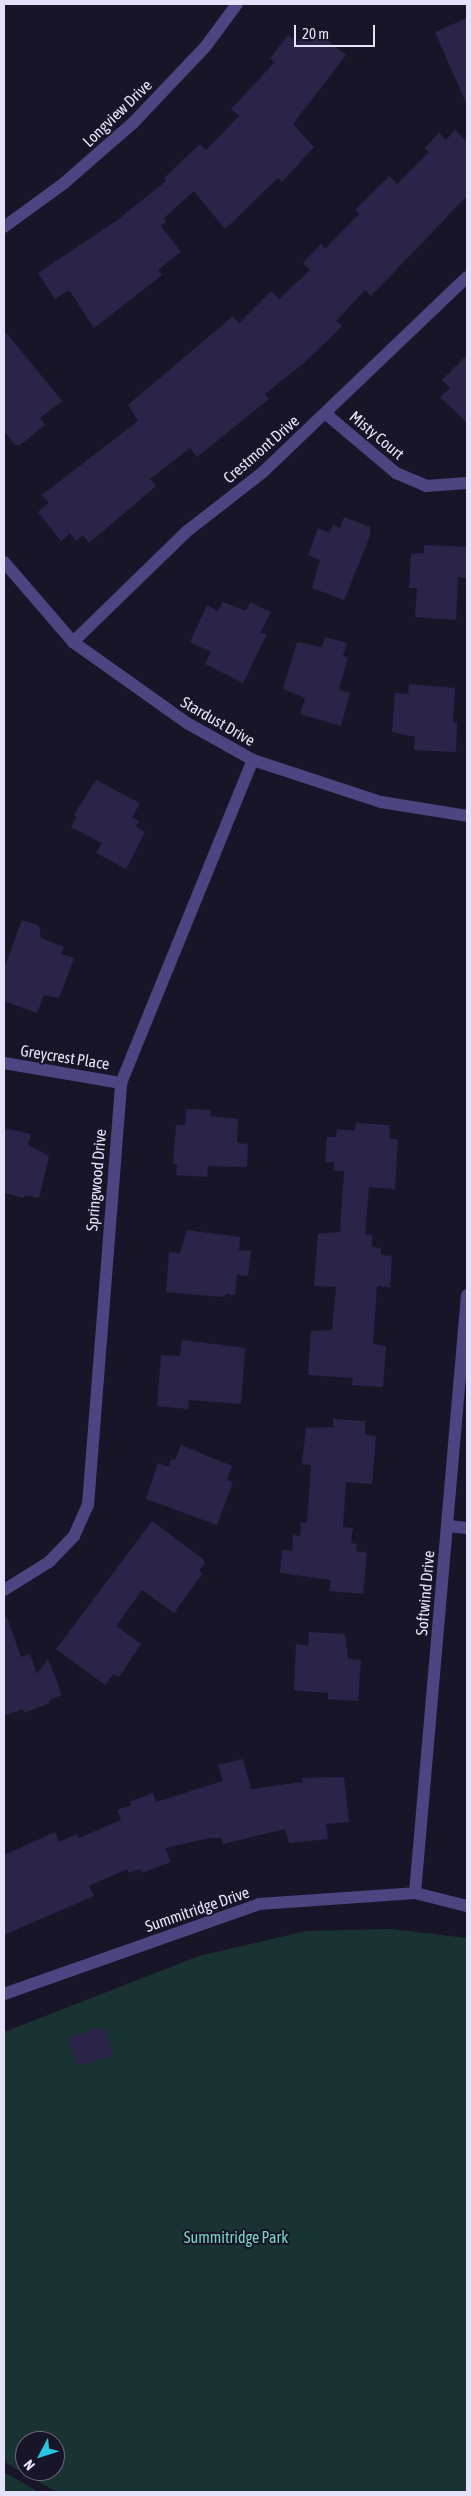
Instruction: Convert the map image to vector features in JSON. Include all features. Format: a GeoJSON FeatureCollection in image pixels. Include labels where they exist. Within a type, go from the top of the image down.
{"type":"FeatureCollection","features":[{"type":"Feature","properties":{"kind":"street","name":"Longview Drive"},"geometry":{"type":"LineString","coordinates":[[4,227],[64,184],[133,123],[206,46],[237,4]]}},
{"type":"Feature","properties":{"kind":"street","name":"Crestmont Drive"},"geometry":{"type":"LineString","coordinates":[[73,642],[186,532],[263,472],[326,414],[467,277]]}},
{"type":"Feature","properties":{"kind":"street","name":"Misty Court"},"geometry":{"type":"LineString","coordinates":[[326,414],[396,473],[426,486],[467,483]]}},
{"type":"Feature","properties":{"kind":"street","name":"Stardust Drive"},"geometry":{"type":"LineString","coordinates":[[4,562],[73,642],[179,718],[253,760],[381,802],[467,816]]}},
{"type":"Feature","properties":{"kind":"street","name":"Springwood Drive"},"geometry":{"type":"LineString","coordinates":[[4,1590],[49,1562],[74,1536],[88,1505],[121,1083],[253,760]]}},
{"type":"Feature","properties":{"kind":"street","name":"Greycrest Place"},"geometry":{"type":"LineString","coordinates":[[4,1063],[121,1083]]}},
{"type":"Feature","properties":{"kind":"street","name":"Softwind Drive"},"geometry":{"type":"LineString","coordinates":[[415,1893],[467,1295]]}},
{"type":"Feature","properties":{"kind":"street"},"geometry":{"type":"LineString","coordinates":[[448,1526],[467,1528]]}},
{"type":"Feature","properties":{"kind":"street","name":"Summitridge Drive"},"geometry":{"type":"LineString","coordinates":[[4,1994],[259,1904],[415,1893],[467,1906]]}},
{"type":"Feature","properties":{"kind":"green space","name":"Summitridge Park"},"geometry":{"type":"Polygon","coordinates":[[[391,1929],[467,1938],[467,2492],[57,2492],[38,2481],[65,2481],[65,2431],[15,2431],[15,2468],[4,2462],[4,2032],[199,1956],[306,1931],[391,1929]]]}},
{"type":"Feature","properties":{"kind":"green space"},"geometry":{"type":"Polygon","coordinates":[[[4,2472],[15,2478],[15,2481],[20,2481],[39,2492],[4,2492],[4,2472]]]}},
{"type":"Feature","properties":{"kind":"building"},"geometry":{"type":"Polygon","coordinates":[[[467,18],[467,105],[435,32],[467,18]]]}},
{"type":"Feature","properties":{"kind":"building"},"geometry":{"type":"Polygon","coordinates":[[[317,32],[346,55],[293,124],[314,147],[282,182],[278,178],[225,229],[194,191],[164,218],[166,222],[161,226],[181,252],[158,270],[162,275],[94,328],[69,290],[55,299],[38,273],[116,221],[166,181],[164,178],[200,144],[206,150],[239,116],[231,109],[275,62],[270,59],[288,35],[297,43],[302,37],[309,42],[317,32]]]}},
{"type":"Feature","properties":{"kind":"building"},"geometry":{"type":"Polygon","coordinates":[[[455,130],[467,142],[467,196],[371,296],[365,290],[336,321],[342,326],[305,362],[265,394],[269,399],[197,457],[190,448],[150,479],[156,486],[89,543],[83,535],[76,541],[70,533],[61,541],[38,512],[49,503],[42,495],[138,421],[128,405],[233,316],[239,323],[271,291],[279,299],[310,270],[303,263],[321,244],[325,249],[359,214],[355,210],[389,176],[397,184],[429,152],[425,148],[439,133],[446,140],[455,130]]]}},
{"type":"Feature","properties":{"kind":"building"},"geometry":{"type":"Polygon","coordinates":[[[4,330],[62,401],[40,418],[45,425],[20,445],[15,445],[4,431],[4,330]]]}},
{"type":"Feature","properties":{"kind":"building"},"geometry":{"type":"Polygon","coordinates":[[[467,355],[467,423],[440,397],[450,388],[442,380],[467,355]]]}},
{"type":"Feature","properties":{"kind":"building"},"geometry":{"type":"Polygon","coordinates":[[[344,517],[370,527],[370,536],[344,600],[312,588],[320,560],[308,555],[318,528],[330,533],[333,525],[340,528],[344,517]]]}},
{"type":"Feature","properties":{"kind":"building"},"geometry":{"type":"Polygon","coordinates":[[[424,545],[467,547],[467,578],[458,577],[456,620],[415,617],[417,588],[409,588],[411,554],[424,553],[424,545]]]}},
{"type":"Feature","properties":{"kind":"building"},"geometry":{"type":"Polygon","coordinates":[[[223,602],[246,611],[250,602],[271,612],[260,633],[267,634],[243,683],[205,664],[211,652],[190,642],[207,605],[218,611],[223,602]]]}},
{"type":"Feature","properties":{"kind":"building"},"geometry":{"type":"Polygon","coordinates":[[[325,637],[347,643],[343,656],[348,657],[339,690],[350,693],[341,726],[300,714],[305,698],[283,689],[297,642],[322,647],[325,637]]]}},
{"type":"Feature","properties":{"kind":"building"},"geometry":{"type":"Polygon","coordinates":[[[409,684],[455,688],[453,722],[457,722],[456,752],[414,750],[415,737],[392,732],[395,693],[408,694],[409,684]]]}},
{"type":"Feature","properties":{"kind":"building"},"geometry":{"type":"Polygon","coordinates":[[[96,780],[140,803],[132,818],[139,821],[136,827],[145,832],[126,869],[96,853],[102,843],[71,827],[77,817],[74,815],[96,780]]]}},
{"type":"Feature","properties":{"kind":"building"},"geometry":{"type":"Polygon","coordinates":[[[22,920],[39,926],[41,938],[64,947],[61,954],[74,958],[59,998],[44,995],[37,1013],[4,1001],[4,968],[22,920]]]}},
{"type":"Feature","properties":{"kind":"building"},"geometry":{"type":"Polygon","coordinates":[[[186,1109],[211,1110],[210,1116],[238,1119],[237,1143],[248,1144],[247,1167],[208,1166],[207,1177],[176,1175],[177,1164],[173,1164],[176,1125],[185,1125],[186,1109]]]}},
{"type":"Feature","properties":{"kind":"building"},"geometry":{"type":"Polygon","coordinates":[[[356,1123],[389,1125],[390,1139],[398,1139],[395,1189],[369,1187],[365,1234],[372,1235],[372,1247],[381,1248],[381,1255],[392,1256],[390,1287],[377,1286],[373,1344],[386,1346],[383,1387],[352,1385],[353,1378],[308,1375],[311,1331],[332,1330],[336,1287],[314,1286],[318,1234],[340,1232],[344,1171],[334,1171],[334,1162],[325,1162],[327,1137],[336,1137],[337,1129],[355,1131],[356,1123]]]}},
{"type":"Feature","properties":{"kind":"building"},"geometry":{"type":"Polygon","coordinates":[[[4,1128],[31,1134],[28,1145],[49,1156],[39,1198],[25,1195],[24,1198],[4,1193],[4,1128]]]}},
{"type":"Feature","properties":{"kind":"building"},"geometry":{"type":"Polygon","coordinates":[[[187,1230],[240,1237],[239,1250],[251,1251],[248,1276],[237,1275],[235,1295],[225,1294],[225,1297],[166,1292],[169,1252],[180,1253],[187,1230]]]}},
{"type":"Feature","properties":{"kind":"building"},"geometry":{"type":"Polygon","coordinates":[[[182,1340],[245,1348],[241,1404],[189,1400],[188,1409],[157,1406],[161,1355],[180,1356],[182,1340]]]}},
{"type":"Feature","properties":{"kind":"building"},"geometry":{"type":"Polygon","coordinates":[[[333,1419],[365,1421],[365,1435],[376,1436],[372,1484],[346,1482],[343,1527],[353,1528],[351,1543],[357,1544],[356,1551],[367,1553],[363,1594],[329,1591],[331,1580],[280,1573],[282,1550],[292,1551],[293,1535],[300,1536],[301,1523],[307,1523],[311,1465],[302,1464],[306,1428],[333,1427],[333,1419]]]}},
{"type":"Feature","properties":{"kind":"building"},"geometry":{"type":"Polygon","coordinates":[[[181,1445],[232,1466],[227,1480],[233,1482],[217,1525],[146,1499],[158,1463],[169,1467],[171,1459],[175,1460],[181,1445]]]}},
{"type":"Feature","properties":{"kind":"building"},"geometry":{"type":"Polygon","coordinates":[[[152,1521],[203,1559],[205,1563],[199,1571],[202,1574],[174,1613],[142,1590],[116,1626],[141,1644],[119,1677],[113,1674],[105,1685],[56,1649],[152,1521]]]}},
{"type":"Feature","properties":{"kind":"building"},"geometry":{"type":"Polygon","coordinates":[[[4,1617],[7,1617],[21,1657],[30,1654],[37,1674],[48,1659],[62,1695],[49,1700],[50,1703],[24,1713],[23,1709],[4,1716],[4,1617]]]}},
{"type":"Feature","properties":{"kind":"building"},"geometry":{"type":"Polygon","coordinates":[[[309,1632],[345,1634],[348,1659],[361,1660],[358,1701],[328,1699],[328,1693],[294,1690],[296,1644],[308,1646],[309,1632]]]}},
{"type":"Feature","properties":{"kind":"building"},"geometry":{"type":"Polygon","coordinates":[[[243,1759],[251,1789],[303,1782],[302,1778],[344,1777],[349,1822],[326,1824],[328,1839],[289,1843],[285,1829],[223,1844],[221,1838],[210,1838],[165,1848],[171,1862],[142,1873],[141,1869],[129,1873],[127,1869],[89,1886],[94,1896],[4,1935],[4,1855],[55,1832],[59,1842],[77,1834],[79,1838],[121,1820],[117,1810],[131,1805],[129,1802],[153,1793],[156,1802],[223,1781],[218,1765],[243,1759]]]}},
{"type":"Feature","properties":{"kind":"building"},"geometry":{"type":"Polygon","coordinates":[[[104,2027],[113,2055],[77,2066],[68,2038],[104,2027]]]}}]}
